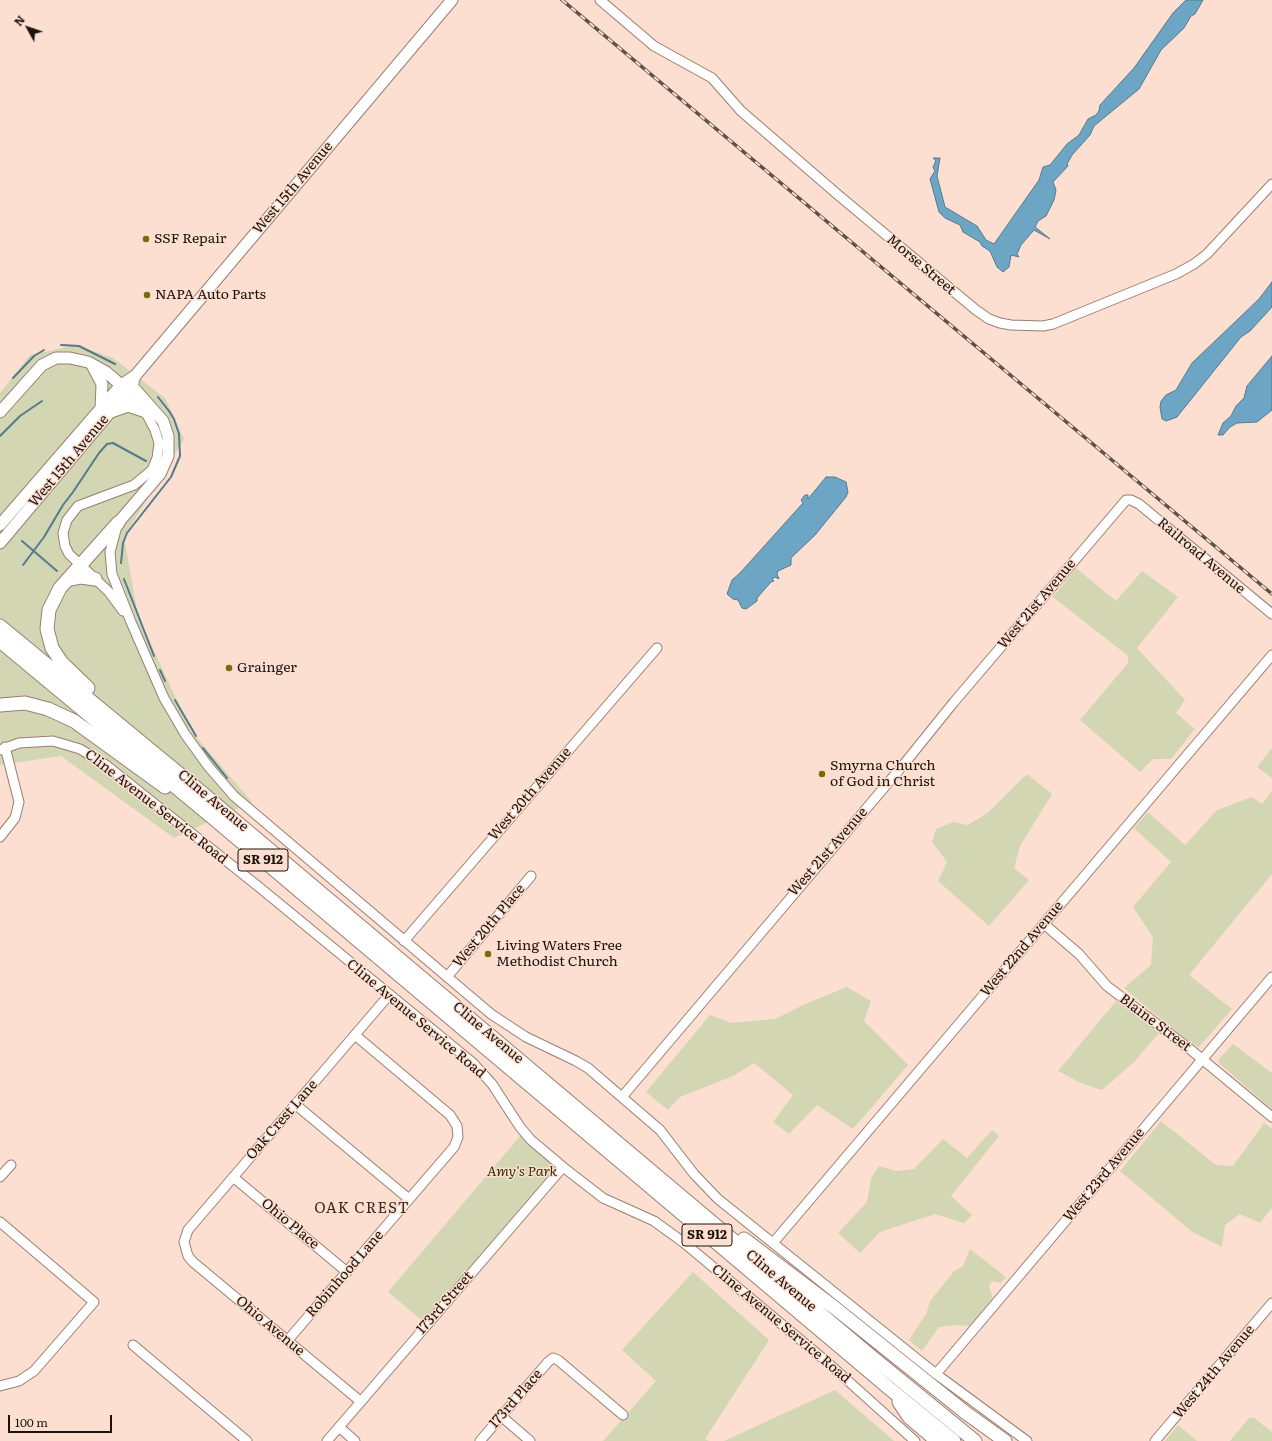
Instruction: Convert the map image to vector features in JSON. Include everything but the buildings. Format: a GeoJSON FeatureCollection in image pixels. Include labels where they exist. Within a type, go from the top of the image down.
{"type":"FeatureCollection","features":[{"type":"Feature","properties":{"kind":"highway"},"geometry":{"type":"LineString","coordinates":[[118,523],[56,594],[49,610],[47,629],[49,641],[54,652],[68,669],[194,786]]}},
{"type":"Feature","properties":{"kind":"highway"},"geometry":{"type":"LineString","coordinates":[[67,580],[81,577],[95,579]]}},
{"type":"Feature","properties":{"kind":"highway","name":"Cline Avenue"},"geometry":{"type":"LineString","coordinates":[[0,626],[194,786],[872,1357],[975,1441]]}},
{"type":"Feature","properties":{"kind":"highway","name":"Cline Avenue"},"geometry":{"type":"LineString","coordinates":[[0,641],[213,818],[890,1389],[954,1441]]}},
{"type":"Feature","properties":{"kind":"highway"},"geometry":{"type":"LineString","coordinates":[[0,704],[25,703],[48,709],[74,721],[155,781],[213,818]]}},
{"type":"Feature","properties":{"kind":"highway"},"geometry":{"type":"LineString","coordinates":[[717,1227],[746,1240],[835,1308],[966,1413],[1005,1441]]}},
{"type":"Feature","properties":{"kind":"highway"},"geometry":{"type":"LineString","coordinates":[[890,1389],[909,1417],[937,1441]]}},
{"type":"Feature","properties":{"kind":"main road","name":"West 15th Avenue"},"geometry":{"type":"LineString","coordinates":[[0,525],[128,385],[452,0]]}},
{"type":"Feature","properties":{"kind":"main road"},"geometry":{"type":"LineString","coordinates":[[2,409],[35,371],[50,360],[70,358],[92,364],[128,385]]}},
{"type":"Feature","properties":{"kind":"main road"},"geometry":{"type":"LineString","coordinates":[[92,364],[102,384],[106,410],[128,406],[143,411]]}},
{"type":"Feature","properties":{"kind":"main road","name":"Cline Avenue"},"geometry":{"type":"LineString","coordinates":[[118,523],[160,474],[168,456],[168,436],[163,421],[128,385]]}},
{"type":"Feature","properties":{"kind":"main road","name":"West 15th Avenue"},"geometry":{"type":"LineString","coordinates":[[0,543],[106,410]]}},
{"type":"Feature","properties":{"kind":"street","name":"Morse Street"},"geometry":{"type":"LineString","coordinates":[[600,0],[654,46],[712,78],[741,111],[837,194],[976,310],[1000,323],[1035,326],[1053,324],[1106,301],[1151,286],[1176,274],[1194,264],[1207,254],[1272,184]]}},
{"type":"Feature","properties":{"kind":"street","name":"Cline Avenue"},"geometry":{"type":"LineString","coordinates":[[128,385],[155,430],[159,443],[157,458],[152,470],[134,485],[78,506],[71,514],[64,529],[63,538],[67,550],[80,566],[109,592],[131,622]]}},
{"type":"Feature","properties":{"kind":"street","name":"Railroad Avenue"},"geometry":{"type":"LineString","coordinates":[[1129,500],[1139,504],[1272,614]]}},
{"type":"Feature","properties":{"kind":"street","name":"West 21st Avenue"},"geometry":{"type":"LineString","coordinates":[[622,1097],[1085,546],[1122,503],[1129,500]]}},
{"type":"Feature","properties":{"kind":"street","name":"Cline Avenue"},"geometry":{"type":"LineString","coordinates":[[118,523],[110,552],[112,574],[131,622],[168,704],[184,734],[218,779],[234,796],[485,1009],[514,1030],[583,1065],[660,1130],[708,1189],[936,1374],[1027,1441]]}},
{"type":"Feature","properties":{"kind":"street","name":"West 20th Avenue"},"geometry":{"type":"LineString","coordinates":[[404,941],[657,648]]}},
{"type":"Feature","properties":{"kind":"street","name":"West 22nd Avenue"},"geometry":{"type":"LineString","coordinates":[[773,1243],[1272,655]]}},
{"type":"Feature","properties":{"kind":"street","name":"Cline Avenue Service Road"},"geometry":{"type":"LineString","coordinates":[[3,748],[30,741],[53,741],[80,748],[92,755],[259,887],[484,1073],[520,1127],[531,1140],[563,1167],[603,1198],[654,1221],[683,1242],[827,1362],[915,1441]]}},
{"type":"Feature","properties":{"kind":"street"},"geometry":{"type":"LineString","coordinates":[[0,837],[15,818],[19,802],[3,748]]}},
{"type":"Feature","properties":{"kind":"street","name":"West 20th Place"},"geometry":{"type":"LineString","coordinates":[[447,977],[531,876]]}},
{"type":"Feature","properties":{"kind":"street","name":"Blaine Street"},"geometry":{"type":"LineString","coordinates":[[1044,924],[1079,954],[1107,986],[1203,1059],[1272,1117]]}},
{"type":"Feature","properties":{"kind":"street","name":"West 23rd Avenue"},"geometry":{"type":"LineString","coordinates":[[936,1374],[1272,977]]}},
{"type":"Feature","properties":{"kind":"street","name":"Oak Crest Lane"},"geometry":{"type":"LineString","coordinates":[[184,1248],[185,1236],[188,1230],[389,995]]}},
{"type":"Feature","properties":{"kind":"street","name":"Robinhood Lane"},"geometry":{"type":"LineString","coordinates":[[288,1340],[457,1142],[458,1132],[454,1120],[450,1115],[355,1035]]}},
{"type":"Feature","properties":{"kind":"street"},"geometry":{"type":"LineString","coordinates":[[296,1105],[409,1199]]}},
{"type":"Feature","properties":{"kind":"street"},"geometry":{"type":"LineString","coordinates":[[0,1177],[11,1165]]}},
{"type":"Feature","properties":{"kind":"street","name":"173rd Street"},"geometry":{"type":"LineString","coordinates":[[327,1441],[563,1167]]}},
{"type":"Feature","properties":{"kind":"street","name":"Ohio Place"},"geometry":{"type":"LineString","coordinates":[[233,1177],[347,1272]]}},
{"type":"Feature","properties":{"kind":"street"},"geometry":{"type":"LineString","coordinates":[[0,1222],[94,1302],[34,1371],[19,1381],[0,1386]]}},
{"type":"Feature","properties":{"kind":"street","name":"Ohio Avenue"},"geometry":{"type":"LineString","coordinates":[[184,1248],[193,1262],[360,1401]]}},
{"type":"Feature","properties":{"kind":"street","name":"West 24th Avenue"},"geometry":{"type":"LineString","coordinates":[[1155,1441],[1272,1303]]}},
{"type":"Feature","properties":{"kind":"street"},"geometry":{"type":"LineString","coordinates":[[132,1345],[247,1441]]}},
{"type":"Feature","properties":{"kind":"street","name":"173rd Place"},"geometry":{"type":"LineString","coordinates":[[480,1441],[553,1358],[558,1360],[623,1415]]}},
{"type":"Feature","properties":{"kind":"street"},"geometry":{"type":"LineString","coordinates":[[501,1416],[530,1441]]}},
{"type":"Feature","properties":{"kind":"street"},"geometry":{"type":"LineString","coordinates":[[339,1427],[355,1441]]}},
{"type":"Feature","properties":{"kind":"green space"},"geometry":{"type":"Polygon","coordinates":[[[76,345],[113,358],[165,398],[184,439],[124,537],[138,616],[191,731],[252,802],[174,838],[61,756],[0,765],[0,393],[30,355],[76,345]]]}},
{"type":"Feature","properties":{"kind":"green space"},"geometry":{"type":"Polygon","coordinates":[[[1076,568],[1116,601],[1142,571],[1178,597],[1137,648],[1185,700],[1176,713],[1195,729],[1171,759],[1153,759],[1140,772],[1080,720],[1128,663],[1128,656],[1053,597],[1076,568]]]}},
{"type":"Feature","properties":{"kind":"green space"},"geometry":{"type":"Polygon","coordinates":[[[1272,748],[1272,778],[1257,767],[1272,748]]]}},
{"type":"Feature","properties":{"kind":"green space"},"geometry":{"type":"Polygon","coordinates":[[[1027,774],[1052,794],[1020,846],[1014,868],[1029,880],[989,926],[938,881],[947,862],[932,842],[936,829],[953,822],[968,825],[989,812],[1027,774]]]}},
{"type":"Feature","properties":{"kind":"green space"},"geometry":{"type":"Polygon","coordinates":[[[1272,791],[1272,874],[1189,975],[1232,1009],[1199,1047],[1187,1041],[1124,988],[1151,965],[1153,937],[1133,907],[1171,862],[1134,828],[1148,812],[1185,845],[1217,810],[1252,797],[1262,804],[1272,791]]]}},
{"type":"Feature","properties":{"kind":"green space"},"geometry":{"type":"Polygon","coordinates":[[[847,987],[871,1001],[864,1021],[908,1065],[853,1129],[817,1105],[789,1134],[773,1122],[793,1095],[754,1063],[733,1076],[680,1097],[668,1110],[646,1092],[710,1015],[731,1023],[775,1019],[803,1005],[847,987]]]}},
{"type":"Feature","properties":{"kind":"green space"},"geometry":{"type":"Polygon","coordinates":[[[1117,1000],[1159,1033],[1135,1061],[1102,1090],[1081,1083],[1058,1071],[1117,1000]]]}},
{"type":"Feature","properties":{"kind":"green space"},"geometry":{"type":"Polygon","coordinates":[[[1233,1044],[1272,1073],[1272,1109],[1220,1064],[1218,1060],[1233,1044]]]}},
{"type":"Feature","properties":{"kind":"green space"},"geometry":{"type":"Polygon","coordinates":[[[1161,1121],[1216,1165],[1233,1166],[1264,1123],[1272,1129],[1272,1208],[1260,1223],[1240,1214],[1225,1225],[1222,1247],[1191,1231],[1120,1171],[1161,1121]]]}},
{"type":"Feature","properties":{"kind":"green space"},"geometry":{"type":"Polygon","coordinates":[[[992,1130],[999,1136],[951,1196],[972,1215],[964,1223],[935,1214],[880,1232],[860,1253],[838,1233],[867,1202],[871,1178],[879,1166],[896,1171],[914,1169],[943,1139],[967,1158],[992,1130]]]}},
{"type":"Feature","properties":{"kind":"green space","name":"Amy's Park"},"geometry":{"type":"Polygon","coordinates":[[[521,1135],[550,1161],[552,1167],[551,1173],[424,1322],[388,1292],[521,1135]]]}},
{"type":"Feature","properties":{"kind":"green space"},"geometry":{"type":"Polygon","coordinates":[[[970,1249],[1006,1277],[1001,1283],[992,1281],[989,1286],[993,1299],[970,1326],[957,1325],[939,1327],[922,1351],[909,1340],[926,1314],[930,1301],[954,1271],[963,1266],[970,1249]]]}},
{"type":"Feature","properties":{"kind":"green space"},"geometry":{"type":"Polygon","coordinates":[[[693,1272],[769,1340],[705,1439],[709,1441],[603,1441],[656,1381],[622,1350],[693,1272]]]}},
{"type":"Feature","properties":{"kind":"green space"},"geometry":{"type":"Polygon","coordinates":[[[835,1390],[894,1441],[724,1441],[835,1390]]]}},
{"type":"Feature","properties":{"kind":"green space"},"geometry":{"type":"Polygon","coordinates":[[[1249,1418],[1254,1418],[1272,1432],[1272,1441],[1230,1441],[1249,1418]]]}},
{"type":"Feature","properties":{"kind":"green space"},"geometry":{"type":"Polygon","coordinates":[[[1178,1425],[1197,1441],[1165,1441],[1178,1425]]]}},
{"type":"Feature","properties":{"kind":"water"},"geometry":{"type":"Polygon","coordinates":[[[1186,0],[1203,0],[1195,14],[1191,16],[1184,28],[1161,50],[1139,89],[1094,126],[1090,135],[1072,155],[1067,164],[1068,166],[1053,182],[1056,190],[1054,200],[1046,216],[1038,221],[1035,227],[1050,239],[1034,230],[1021,245],[1017,254],[1019,257],[1011,255],[1009,267],[1003,272],[997,267],[990,251],[982,246],[980,242],[963,232],[960,225],[945,218],[939,212],[930,179],[935,171],[933,167],[936,161],[933,158],[940,158],[937,176],[945,207],[977,226],[986,240],[994,244],[1039,180],[1043,167],[1050,165],[1067,144],[1079,135],[1088,119],[1096,115],[1099,111],[1100,105],[1134,68],[1173,13],[1186,0]]]}},
{"type":"Feature","properties":{"kind":"water"},"geometry":{"type":"Polygon","coordinates":[[[1272,282],[1272,307],[1250,331],[1241,337],[1177,417],[1166,421],[1162,419],[1160,407],[1161,401],[1166,395],[1176,390],[1192,363],[1259,299],[1272,282]]]}},
{"type":"Feature","properties":{"kind":"water"},"geometry":{"type":"Polygon","coordinates":[[[1272,356],[1272,410],[1257,422],[1237,423],[1230,427],[1223,435],[1218,435],[1223,423],[1231,416],[1236,406],[1244,398],[1247,386],[1272,356]]]}},
{"type":"Feature","properties":{"kind":"water"},"geometry":{"type":"Polygon","coordinates":[[[826,477],[835,477],[846,482],[848,492],[846,497],[815,535],[791,558],[791,565],[778,571],[777,574],[779,579],[775,577],[772,579],[774,581],[771,582],[757,598],[757,601],[746,609],[742,608],[738,600],[733,599],[727,594],[732,580],[803,503],[801,500],[805,495],[808,495],[808,499],[826,477]]]}},
{"type":"Feature","properties":{"kind":"waterway"},"geometry":{"type":"LineString","coordinates":[[61,345],[79,346],[115,364]]}},
{"type":"Feature","properties":{"kind":"waterway"},"geometry":{"type":"LineString","coordinates":[[13,378],[34,356],[44,350]]}},
{"type":"Feature","properties":{"kind":"waterway"},"geometry":{"type":"LineString","coordinates":[[121,563],[123,543],[127,533],[171,477],[180,456],[179,434],[174,419],[158,397]]}},
{"type":"Feature","properties":{"kind":"waterway"},"geometry":{"type":"LineString","coordinates":[[0,436],[20,416],[42,401]]}},
{"type":"Feature","properties":{"kind":"waterway"},"geometry":{"type":"LineString","coordinates":[[23,565],[44,537],[63,505],[99,453],[107,444],[113,443],[146,461]]}},
{"type":"Feature","properties":{"kind":"waterway"},"geometry":{"type":"LineString","coordinates":[[22,541],[57,571]]}},
{"type":"Feature","properties":{"kind":"waterway"},"geometry":{"type":"LineString","coordinates":[[124,579],[154,656]]}},
{"type":"Feature","properties":{"kind":"waterway"},"geometry":{"type":"LineString","coordinates":[[160,670],[165,681]]}},
{"type":"Feature","properties":{"kind":"waterway"},"geometry":{"type":"LineString","coordinates":[[175,700],[196,736]]}},
{"type":"Feature","properties":{"kind":"waterway"},"geometry":{"type":"LineString","coordinates":[[203,748],[227,778]]}},
{"type":"Feature","properties":{"kind":"railway"},"geometry":{"type":"LineString","coordinates":[[562,0],[1272,594]]}},
{"type":"Feature","properties":{"kind":"place","name":"SSF Repair"},"geometry":{"type":"Point","coordinates":[146,239]}},
{"type":"Feature","properties":{"kind":"place","name":"NAPA Auto Parts"},"geometry":{"type":"Point","coordinates":[147,295]}},
{"type":"Feature","properties":{"kind":"place","name":"Grainger"},"geometry":{"type":"Point","coordinates":[229,668]}},
{"type":"Feature","properties":{"kind":"place","name":"Smyrna Church of God in Christ"},"geometry":{"type":"Point","coordinates":[822,774]}},
{"type":"Feature","properties":{"kind":"place","name":"Living Waters Free Methodist Church"},"geometry":{"type":"Point","coordinates":[488,954]}},
{"type":"Feature","properties":{"kind":"district","name":"OAK CREST"},"geometry":{"type":"Point","coordinates":[362,1209]}}]}
